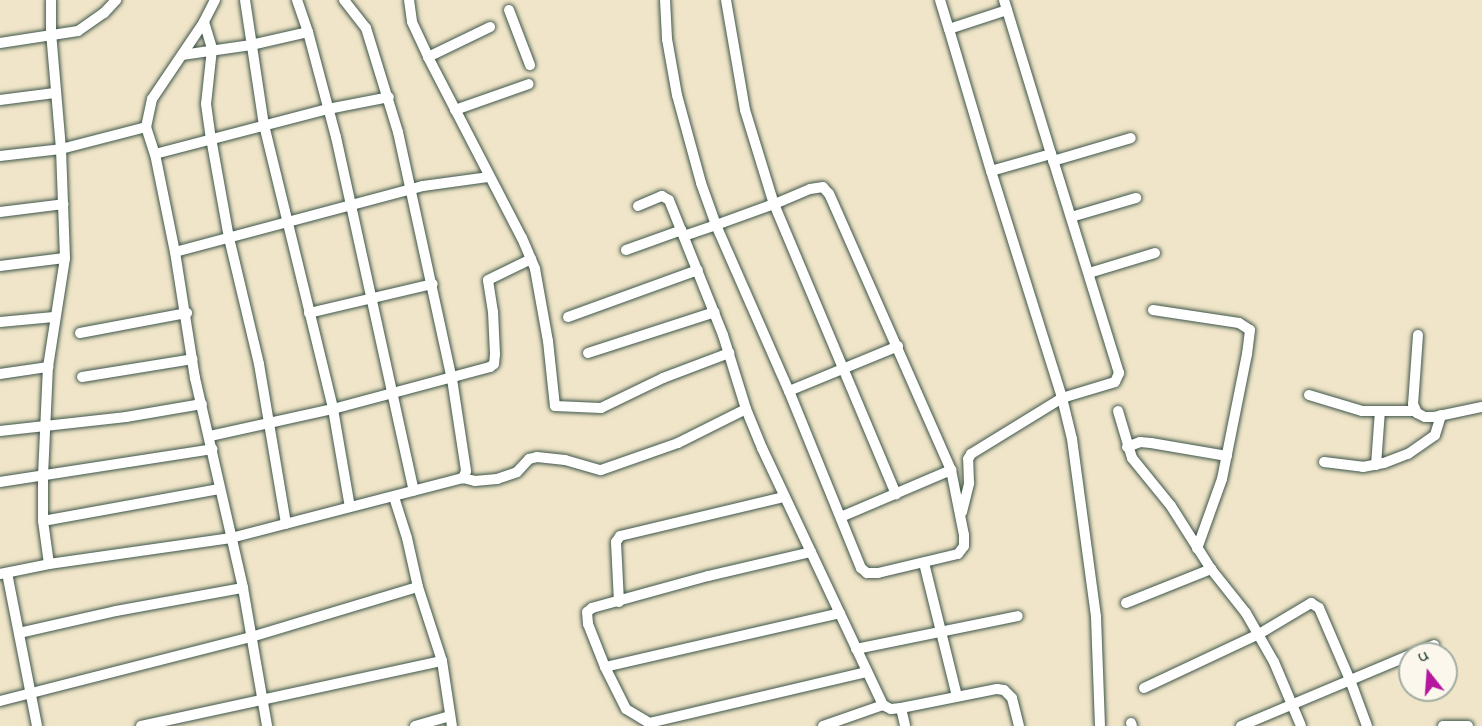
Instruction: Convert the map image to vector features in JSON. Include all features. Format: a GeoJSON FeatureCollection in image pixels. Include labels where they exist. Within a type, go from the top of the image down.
{"type":"FeatureCollection","features":[{"type":"Feature","properties":{"kind":"street"},"geometry":{"type":"LineString","coordinates":[[49,564],[43,521],[48,367],[65,258],[64,204],[51,33],[51,0]]}},
{"type":"Feature","properties":{"kind":"street"},"geometry":{"type":"LineString","coordinates":[[0,43],[51,33],[78,31],[105,13],[116,0]]}},
{"type":"Feature","properties":{"kind":"street"},"geometry":{"type":"LineString","coordinates":[[215,0],[204,22],[152,99],[146,127],[155,154],[219,489],[243,588],[267,726]]}},
{"type":"Feature","properties":{"kind":"street"},"geometry":{"type":"LineString","coordinates":[[245,0],[264,124],[333,410],[351,507]]}},
{"type":"Feature","properties":{"kind":"street"},"geometry":{"type":"LineString","coordinates":[[297,0],[308,32],[328,109],[394,392],[414,491]]}},
{"type":"Feature","properties":{"kind":"street"},"geometry":{"type":"LineString","coordinates":[[344,0],[366,28],[389,97],[409,190],[433,284],[452,379],[466,471],[463,478]]}},
{"type":"Feature","properties":{"kind":"street"},"geometry":{"type":"LineString","coordinates":[[409,0],[412,22],[428,57],[531,259],[541,294],[555,406],[601,408],[663,378],[729,353]]}},
{"type":"Feature","properties":{"kind":"street"},"geometry":{"type":"LineString","coordinates":[[626,250],[716,225],[823,187],[829,194],[898,346],[951,470],[961,515],[964,543],[962,550],[958,554],[878,573],[867,573],[861,568],[789,391],[716,225],[701,183],[677,95],[667,39],[665,0]]}},
{"type":"Feature","properties":{"kind":"street"},"geometry":{"type":"LineString","coordinates":[[726,0],[745,110],[774,204],[841,368],[896,494]]}},
{"type":"Feature","properties":{"kind":"street"},"geometry":{"type":"LineString","coordinates":[[940,0],[1062,398],[1072,439],[1096,616],[1100,726]]}},
{"type":"Feature","properties":{"kind":"street"},"geometry":{"type":"LineString","coordinates":[[509,5],[530,65]]}},
{"type":"Feature","properties":{"kind":"street"},"geometry":{"type":"LineString","coordinates":[[949,29],[1005,5],[1119,373],[1115,382],[1062,398],[971,454],[968,459],[969,483],[961,515]]}},
{"type":"Feature","properties":{"kind":"street"},"geometry":{"type":"LineString","coordinates":[[204,22],[212,49],[206,104],[211,138],[229,238],[260,363],[286,524]]}},
{"type":"Feature","properties":{"kind":"street"},"geometry":{"type":"LineString","coordinates":[[428,57],[490,27]]}},
{"type":"Feature","properties":{"kind":"street"},"geometry":{"type":"LineString","coordinates":[[182,55],[251,45],[308,32]]}},
{"type":"Feature","properties":{"kind":"street"},"geometry":{"type":"LineString","coordinates":[[455,110],[529,84]]}},
{"type":"Feature","properties":{"kind":"street"},"geometry":{"type":"LineString","coordinates":[[0,100],[55,93]]}},
{"type":"Feature","properties":{"kind":"street"},"geometry":{"type":"LineString","coordinates":[[155,154],[264,124],[389,97]]}},
{"type":"Feature","properties":{"kind":"street"},"geometry":{"type":"LineString","coordinates":[[0,156],[61,149],[146,127]]}},
{"type":"Feature","properties":{"kind":"street"},"geometry":{"type":"LineString","coordinates":[[991,171],[1131,138]]}},
{"type":"Feature","properties":{"kind":"street"},"geometry":{"type":"LineString","coordinates":[[175,252],[435,183],[489,177]]}},
{"type":"Feature","properties":{"kind":"street"},"geometry":{"type":"LineString","coordinates":[[638,206],[658,197],[666,197],[683,233],[714,312],[746,409],[784,497],[883,705],[891,709],[901,708],[987,689],[1004,690],[1010,694],[1019,726]]}},
{"type":"Feature","properties":{"kind":"street"},"geometry":{"type":"LineString","coordinates":[[1071,217],[1136,198]]}},
{"type":"Feature","properties":{"kind":"street"},"geometry":{"type":"LineString","coordinates":[[0,212],[64,204]]}},
{"type":"Feature","properties":{"kind":"street"},"geometry":{"type":"LineString","coordinates":[[1089,273],[1155,253]]}},
{"type":"Feature","properties":{"kind":"street"},"geometry":{"type":"LineString","coordinates":[[0,266],[65,258]]}},
{"type":"Feature","properties":{"kind":"street"},"geometry":{"type":"LineString","coordinates":[[210,436],[333,410],[394,392],[452,379],[494,364],[493,312],[488,280],[531,259]]}},
{"type":"Feature","properties":{"kind":"street"},"geometry":{"type":"LineString","coordinates":[[568,317],[698,270]]}},
{"type":"Feature","properties":{"kind":"street"},"geometry":{"type":"LineString","coordinates":[[309,313],[433,284]]}},
{"type":"Feature","properties":{"kind":"street"},"geometry":{"type":"LineString","coordinates":[[1153,310],[1239,323],[1250,330],[1222,479],[1197,549]]}},
{"type":"Feature","properties":{"kind":"street"},"geometry":{"type":"LineString","coordinates":[[588,353],[714,312]]}},
{"type":"Feature","properties":{"kind":"street"},"geometry":{"type":"LineString","coordinates":[[80,333],[187,313]]}},
{"type":"Feature","properties":{"kind":"street"},"geometry":{"type":"LineString","coordinates":[[0,322],[54,317]]}},
{"type":"Feature","properties":{"kind":"street"},"geometry":{"type":"LineString","coordinates":[[1415,411],[1413,404],[1418,335]]}},
{"type":"Feature","properties":{"kind":"street"},"geometry":{"type":"LineString","coordinates":[[789,391],[898,346]]}},
{"type":"Feature","properties":{"kind":"street"},"geometry":{"type":"LineString","coordinates":[[82,376],[193,359]]}},
{"type":"Feature","properties":{"kind":"street"},"geometry":{"type":"LineString","coordinates":[[0,374],[48,367]]}},
{"type":"Feature","properties":{"kind":"street"},"geometry":{"type":"LineString","coordinates":[[1308,395],[1345,408],[1415,411],[1425,417],[1482,407]]}},
{"type":"Feature","properties":{"kind":"street"},"geometry":{"type":"LineString","coordinates":[[0,431],[46,427],[202,404]]}},
{"type":"Feature","properties":{"kind":"street"},"geometry":{"type":"LineString","coordinates":[[37,726],[33,694],[3,574],[49,564],[231,538],[463,478],[485,482],[510,475],[529,459],[537,457],[565,460],[601,470],[678,443],[746,409]]}},
{"type":"Feature","properties":{"kind":"street"},"geometry":{"type":"LineString","coordinates":[[1118,411],[1127,447],[1139,468],[1171,506],[1210,569],[1233,595],[1259,634],[1274,662],[1301,726]]}},
{"type":"Feature","properties":{"kind":"street"},"geometry":{"type":"LineString","coordinates":[[1376,465],[1380,411]]}},
{"type":"Feature","properties":{"kind":"street"},"geometry":{"type":"LineString","coordinates":[[1324,462],[1363,467],[1408,454],[1435,435],[1442,415]]}},
{"type":"Feature","properties":{"kind":"street"},"geometry":{"type":"LineString","coordinates":[[1127,447],[1140,442],[1151,442],[1227,456]]}},
{"type":"Feature","properties":{"kind":"street"},"geometry":{"type":"LineString","coordinates":[[0,482],[212,449]]}},
{"type":"Feature","properties":{"kind":"street"},"geometry":{"type":"LineString","coordinates":[[841,518],[951,470]]}},
{"type":"Feature","properties":{"kind":"street"},"geometry":{"type":"LineString","coordinates":[[43,521],[219,489]]}},
{"type":"Feature","properties":{"kind":"street"},"geometry":{"type":"LineString","coordinates":[[394,496],[418,586],[442,661],[451,721],[415,726]]}},
{"type":"Feature","properties":{"kind":"street"},"geometry":{"type":"LineString","coordinates":[[619,603],[616,542],[620,536],[784,497]]}},
{"type":"Feature","properties":{"kind":"street"},"geometry":{"type":"LineString","coordinates":[[811,552],[708,576],[619,603],[592,608],[587,612],[588,624],[605,667],[626,709],[649,723],[866,672]]}},
{"type":"Feature","properties":{"kind":"street"},"geometry":{"type":"LineString","coordinates":[[924,563],[957,696]]}},
{"type":"Feature","properties":{"kind":"street"},"geometry":{"type":"LineString","coordinates":[[1125,603],[1210,569]]}},
{"type":"Feature","properties":{"kind":"street"},"geometry":{"type":"LineString","coordinates":[[0,701],[251,638],[418,586]]}},
{"type":"Feature","properties":{"kind":"street"},"geometry":{"type":"LineString","coordinates":[[19,633],[116,611],[243,588]]}},
{"type":"Feature","properties":{"kind":"street"},"geometry":{"type":"LineString","coordinates":[[1144,688],[1259,634],[1306,605],[1316,605],[1350,680],[1367,726]]}},
{"type":"Feature","properties":{"kind":"street"},"geometry":{"type":"LineString","coordinates":[[605,667],[840,613]]}},
{"type":"Feature","properties":{"kind":"street"},"geometry":{"type":"LineString","coordinates":[[856,650],[1018,616]]}},
{"type":"Feature","properties":{"kind":"street"},"geometry":{"type":"LineString","coordinates":[[141,726],[442,661]]}},
{"type":"Feature","properties":{"kind":"street"},"geometry":{"type":"LineString","coordinates":[[1241,726],[1398,661]]}},
{"type":"Feature","properties":{"kind":"street"},"geometry":{"type":"LineString","coordinates":[[823,726],[883,705]]}},
{"type":"Feature","properties":{"kind":"street"},"geometry":{"type":"LineString","coordinates":[[901,708],[905,726]]}},
{"type":"Feature","properties":{"kind":"street"},"geometry":{"type":"LineString","coordinates":[[1443,726],[1468,726]]}}]}
